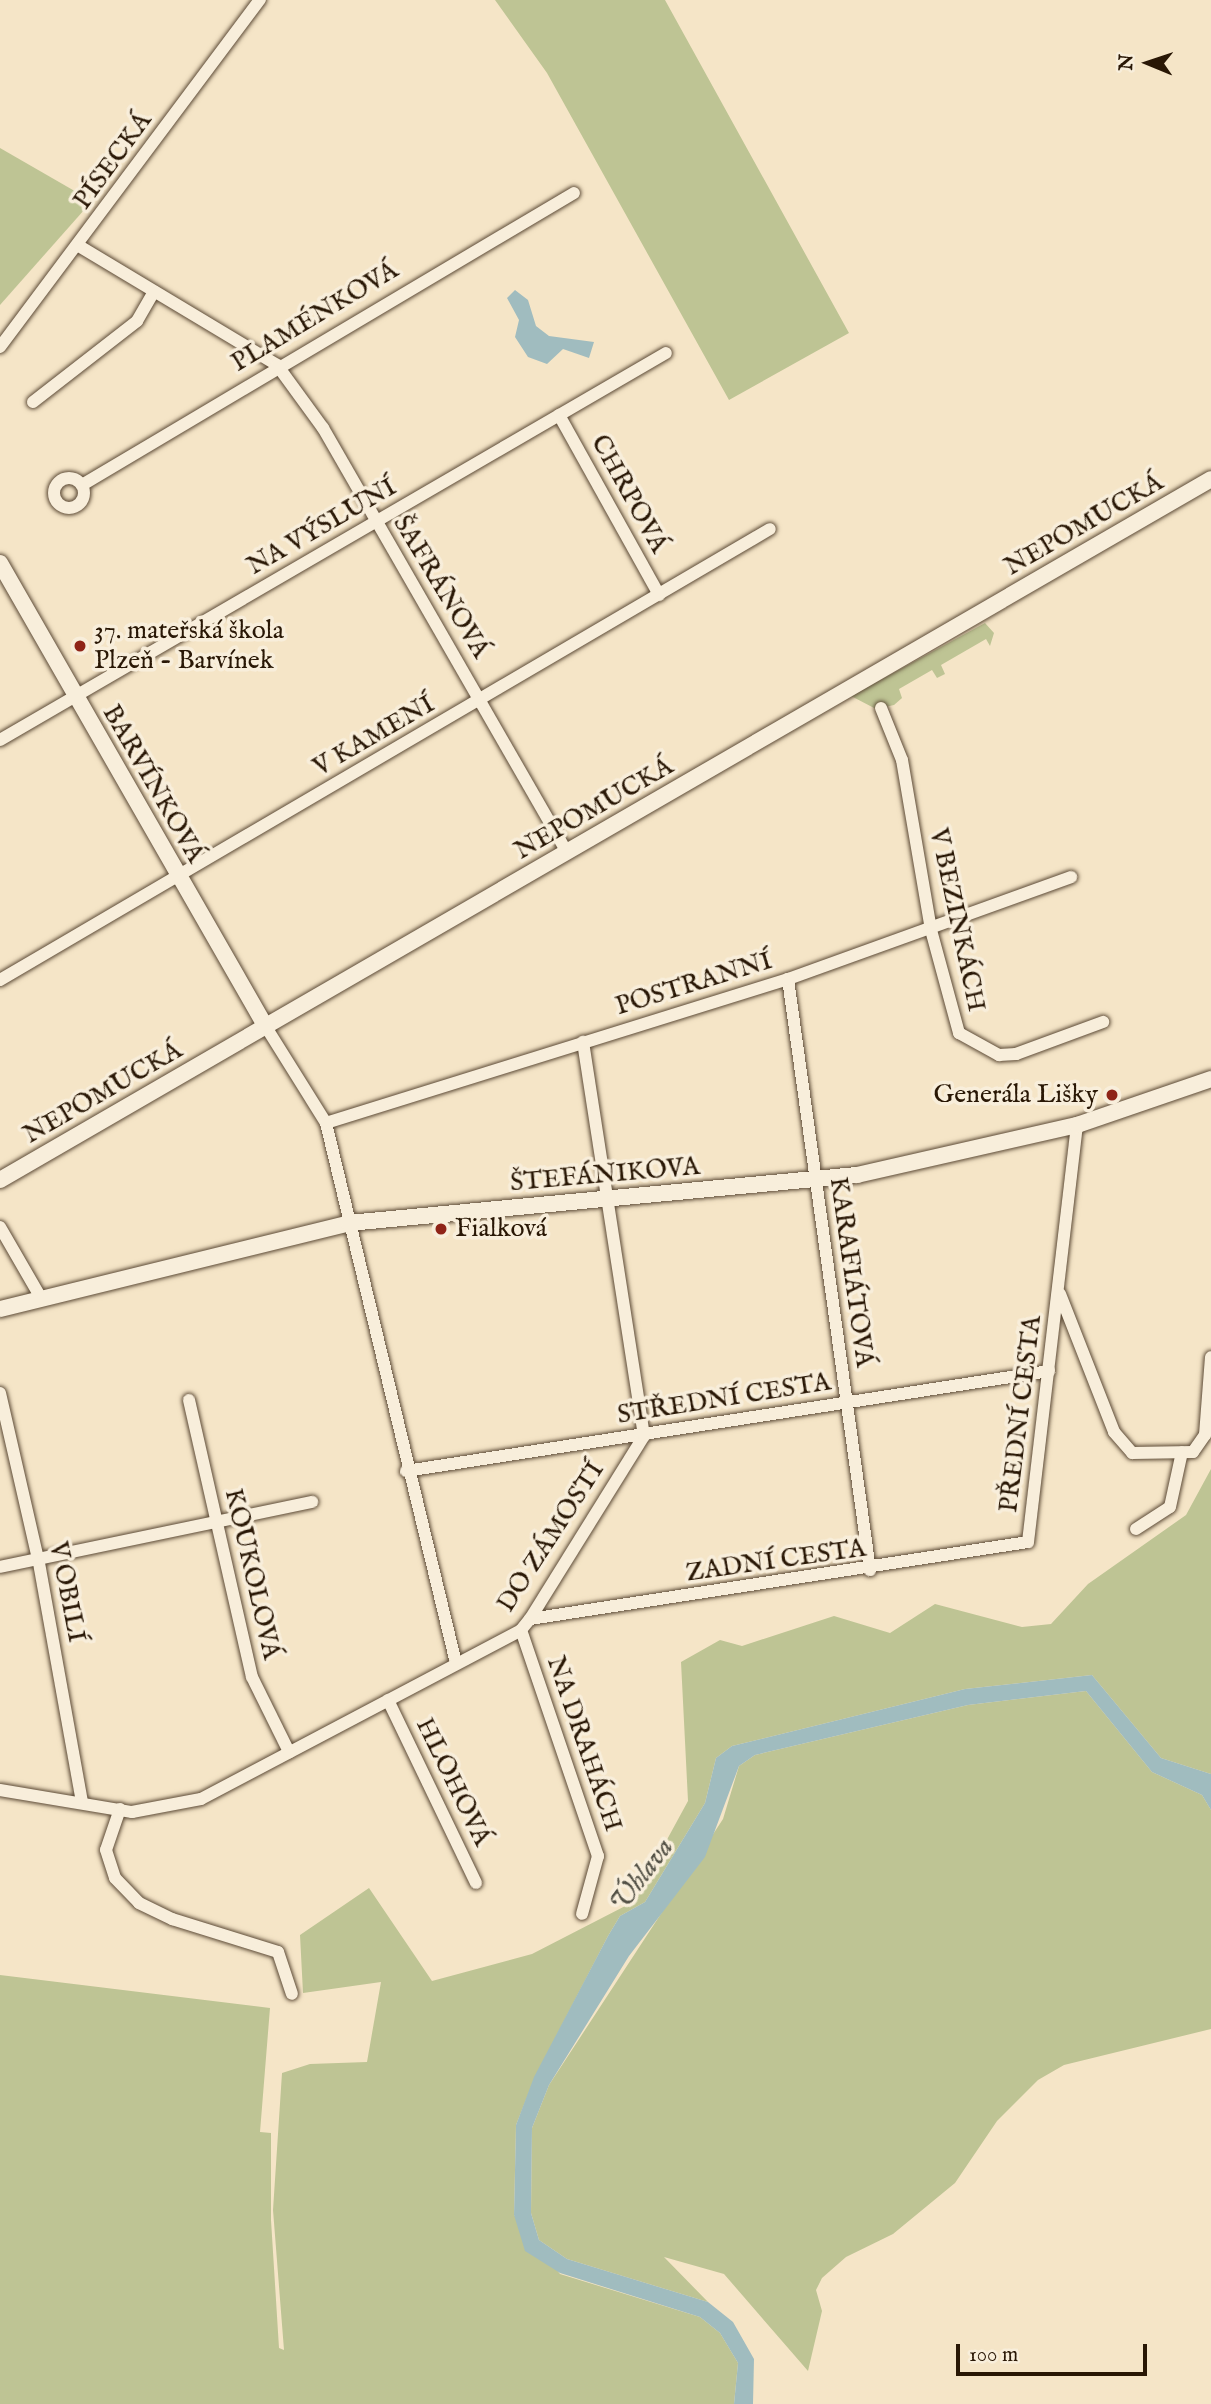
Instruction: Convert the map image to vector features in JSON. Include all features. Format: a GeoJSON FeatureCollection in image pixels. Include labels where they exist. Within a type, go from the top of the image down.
{"type":"FeatureCollection","features":[{"type":"Feature","properties":{"kind":"street","name":"PÍSECKÁ"},"geometry":{"type":"LineString","coordinates":[[0,347],[79,246],[260,0]]}},
{"type":"Feature","properties":{"kind":"street","name":"PLAMÉNKOVÁ"},"geometry":{"type":"LineString","coordinates":[[82,485],[277,365],[574,193]]}},
{"type":"Feature","properties":{"kind":"street","name":"ŠAFRÁNOVÁ"},"geometry":{"type":"LineString","coordinates":[[79,246],[277,365],[323,429],[481,699],[567,853]]}},
{"type":"Feature","properties":{"kind":"street"},"geometry":{"type":"LineString","coordinates":[[33,402],[137,321],[154,292]]}},
{"type":"Feature","properties":{"kind":"street","name":"NA VÝSLUNÍ"},"geometry":{"type":"LineString","coordinates":[[0,740],[666,353]]}},
{"type":"Feature","properties":{"kind":"street","name":"CHRPOVÁ"},"geometry":{"type":"LineString","coordinates":[[559,415],[659,595]]}},
{"type":"Feature","properties":{"kind":"street","name":"NEPOMUCKÁ"},"geometry":{"type":"LineString","coordinates":[[0,1180],[1211,479]]}},
{"type":"Feature","properties":{"kind":"street","name":"V KAMENÍ"},"geometry":{"type":"LineString","coordinates":[[0,980],[770,529]]}},
{"type":"Feature","properties":{"kind":"street","name":"BARVÍNKOVÁ"},"geometry":{"type":"LineString","coordinates":[[0,563],[74,697],[266,1027]]}},
{"type":"Feature","properties":{"kind":"street","name":"V BEZINKÁCH"},"geometry":{"type":"LineString","coordinates":[[881,708],[902,760],[931,930],[949,1015],[974,1044],[999,1055],[1017,1054],[1103,1022]]}},
{"type":"Feature","properties":{"kind":"street","name":"POSTRANNÍ"},"geometry":{"type":"LineString","coordinates":[[326,1123],[788,979],[931,930],[1071,877]]}},
{"type":"Feature","properties":{"kind":"street","name":"KARAFIÁTOVÁ"},"geometry":{"type":"LineString","coordinates":[[788,979],[870,1570]]}},
{"type":"Feature","properties":{"kind":"street"},"geometry":{"type":"LineString","coordinates":[[266,1027],[326,1123],[406,1471],[455,1659]]}},
{"type":"Feature","properties":{"kind":"street"},"geometry":{"type":"LineString","coordinates":[[583,1042],[644,1436]]}},
{"type":"Feature","properties":{"kind":"street","name":"ŠTEFÁNIKOVA"},"geometry":{"type":"LineString","coordinates":[[0,1309],[349,1223],[816,1182],[1077,1125],[1211,1079]]}},
{"type":"Feature","properties":{"kind":"street","name":"PŘEDNÍ CESTA"},"geometry":{"type":"LineString","coordinates":[[1028,1542],[1077,1125]]}},
{"type":"Feature","properties":{"kind":"street"},"geometry":{"type":"LineString","coordinates":[[0,1227],[41,1298]]}},
{"type":"Feature","properties":{"kind":"street","name":"PŘEDNÍ CESTA"},"geometry":{"type":"LineString","coordinates":[[1059,1291],[1114,1432],[1132,1453],[1182,1452]]}},
{"type":"Feature","properties":{"kind":"street"},"geometry":{"type":"LineString","coordinates":[[1136,1529],[1170,1507],[1182,1452],[1193,1452],[1205,1435],[1211,1357]]}},
{"type":"Feature","properties":{"kind":"street","name":"STŘEDNÍ CESTA"},"geometry":{"type":"LineString","coordinates":[[406,1471],[1049,1371]]}},
{"type":"Feature","properties":{"kind":"street","name":"V OBILÍ"},"geometry":{"type":"LineString","coordinates":[[0,1393],[5,1435],[39,1563],[82,1801]]}},
{"type":"Feature","properties":{"kind":"street","name":"KOUKOLOVÁ"},"geometry":{"type":"LineString","coordinates":[[189,1400],[252,1677],[289,1752]]}},
{"type":"Feature","properties":{"kind":"street","name":"DO ZÁMOSTÍ"},"geometry":{"type":"LineString","coordinates":[[0,1790],[120,1809],[201,1799],[388,1700],[455,1659],[521,1630],[644,1436]]}},
{"type":"Feature","properties":{"kind":"street"},"geometry":{"type":"LineString","coordinates":[[0,1567],[39,1563],[312,1502]]}},
{"type":"Feature","properties":{"kind":"street","name":"ZADNÍ CESTA"},"geometry":{"type":"LineString","coordinates":[[530,1619],[870,1570],[1028,1542]]}},
{"type":"Feature","properties":{"kind":"street","name":"NA DRAHÁCH"},"geometry":{"type":"LineString","coordinates":[[521,1630],[598,1856],[582,1914]]}},
{"type":"Feature","properties":{"kind":"street","name":"HLOHOVÁ"},"geometry":{"type":"LineString","coordinates":[[388,1700],[476,1883]]}},
{"type":"Feature","properties":{"kind":"street"},"geometry":{"type":"LineString","coordinates":[[120,1809],[106,1850],[115,1878],[139,1903],[172,1919],[278,1952],[292,1994]]}},
{"type":"Feature","properties":{"kind":"green space"},"geometry":{"type":"Polygon","coordinates":[[[495,0],[665,0],[849,333],[729,400],[547,73],[495,0]]]}},
{"type":"Feature","properties":{"kind":"green space"},"geometry":{"type":"Polygon","coordinates":[[[0,148],[92,201],[0,305],[0,148]]]}},
{"type":"Feature","properties":{"kind":"green space"},"geometry":{"type":"Polygon","coordinates":[[[985,623],[994,633],[990,646],[986,639],[941,665],[945,674],[937,678],[932,670],[899,689],[902,698],[894,705],[876,709],[851,696],[985,623]]]}},
{"type":"Feature","properties":{"kind":"green space"},"geometry":{"type":"Polygon","coordinates":[[[1211,1469],[1211,1774],[1161,1758],[1092,1675],[965,1689],[732,1746],[716,1758],[705,1803],[645,1902],[620,1916],[608,1936],[535,2077],[516,2125],[514,2215],[560,2274],[700,2317],[720,2333],[738,2363],[734,2404],[0,2404],[0,1975],[270,2008],[260,2132],[271,2133],[271,2220],[279,2348],[284,2350],[273,2210],[282,2073],[310,2064],[367,2062],[381,1982],[303,1993],[300,1935],[369,1888],[432,1981],[532,1954],[633,1902],[688,1801],[681,1662],[720,1640],[742,1646],[834,1616],[890,1633],[935,1604],[1022,1627],[1051,1624],[1088,1584],[1186,1515],[1211,1469]]]}},
{"type":"Feature","properties":{"kind":"green space"},"geometry":{"type":"Polygon","coordinates":[[[1086,1691],[1152,1772],[1202,1795],[1211,1810],[1211,2029],[1064,2065],[1038,2080],[997,2121],[955,2183],[893,2234],[846,2257],[822,2278],[816,2290],[822,2311],[808,2371],[724,2274],[664,2257],[708,2302],[567,2259],[539,2240],[531,2213],[532,2128],[549,2085],[723,1819],[739,1766],[755,1755],[968,1705],[1086,1691]]]}},
{"type":"Feature","properties":{"kind":"water"},"geometry":{"type":"Polygon","coordinates":[[[515,290],[528,300],[536,326],[549,336],[594,342],[589,358],[563,349],[547,364],[528,357],[515,337],[519,320],[507,298],[515,290]]]}},
{"type":"Feature","properties":{"kind":"water"},"geometry":{"type":"Polygon","coordinates":[[[1092,1675],[1161,1758],[1211,1774],[1211,1810],[1202,1795],[1152,1772],[1086,1691],[968,1705],[755,1755],[739,1766],[705,1857],[629,1956],[549,2085],[532,2128],[531,2213],[539,2240],[567,2259],[708,2302],[733,2322],[754,2359],[753,2404],[734,2404],[738,2363],[720,2333],[700,2317],[560,2273],[525,2251],[514,2215],[516,2125],[534,2077],[608,1936],[620,1916],[645,1902],[705,1803],[716,1758],[732,1746],[965,1689],[1092,1675]]]}},
{"type":"Feature","properties":{"kind":"place","name":"37. mateřská škola Plzeň - Barvínek"},"geometry":{"type":"Point","coordinates":[80,646]}},
{"type":"Feature","properties":{"kind":"place","name":"Generála Lišky"},"geometry":{"type":"Point","coordinates":[1112,1095]}},
{"type":"Feature","properties":{"kind":"place","name":"Fialková"},"geometry":{"type":"Point","coordinates":[441,1229]}},
{"type":"Feature","properties":{"kind":"water label","name":"Úhlava"},"geometry":{"type":"Point","coordinates":[643,1876]}}]}
